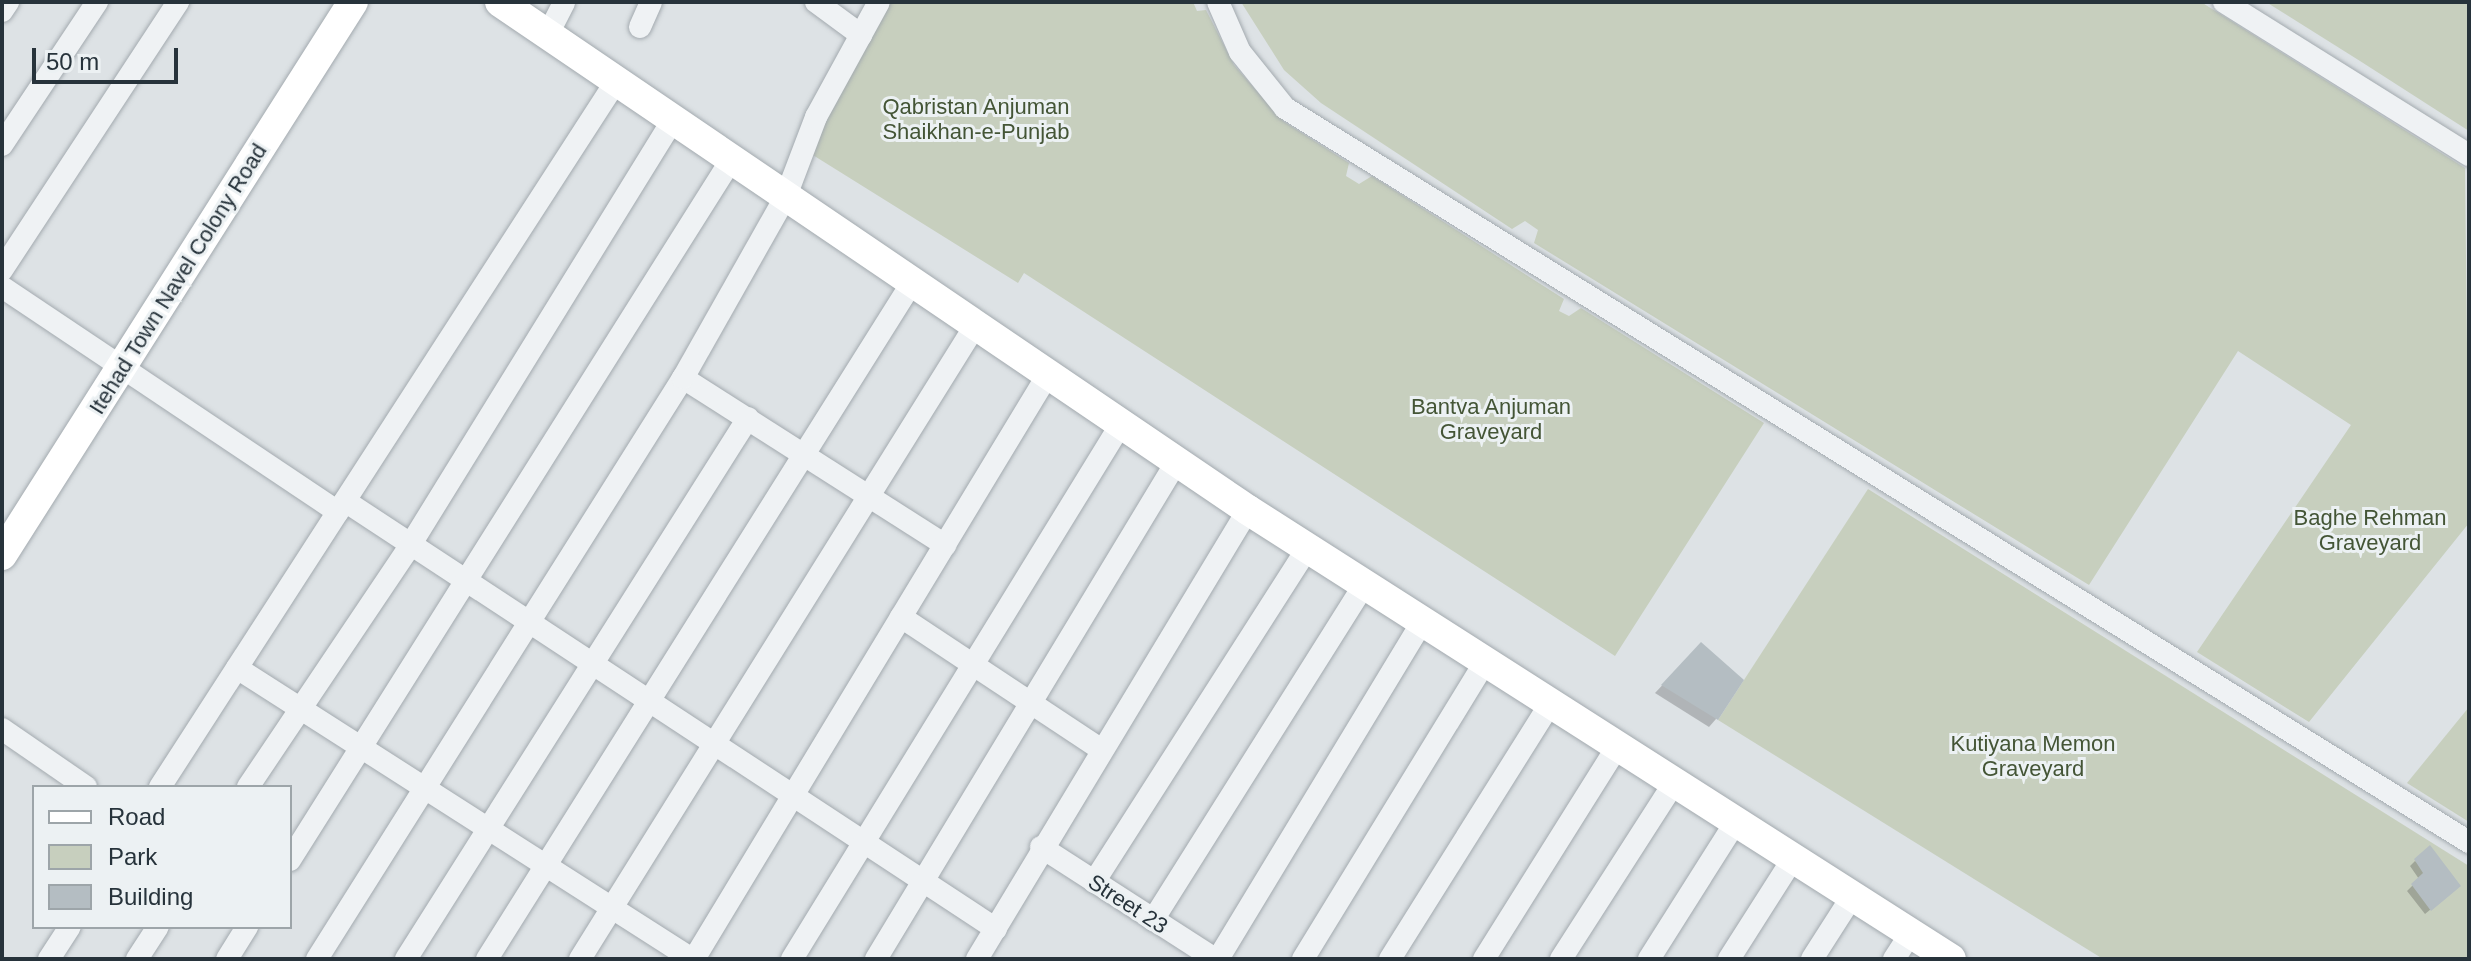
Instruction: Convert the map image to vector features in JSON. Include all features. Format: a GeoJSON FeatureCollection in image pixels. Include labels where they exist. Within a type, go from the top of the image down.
{"type":"FeatureCollection","features":[{"type":"Feature","properties":{"kind":"street"},"geometry":{"type":"LineString","coordinates":[[2,11],[8,2]]}},
{"type":"Feature","properties":{"kind":"street"},"geometry":{"type":"LineString","coordinates":[[2,145],[97,2]]}},
{"type":"Feature","properties":{"kind":"street"},"geometry":{"type":"LineString","coordinates":[[2,270],[178,2]]}},
{"type":"Feature","properties":{"kind":"street","name":"Itehad Town Navel Colony Road"},"geometry":{"type":"LineString","coordinates":[[2,555],[353,2]]}},
{"type":"Feature","properties":{"kind":"street"},"geometry":{"type":"LineString","coordinates":[[500,2],[1248,510],[1676,780],[1951,959]]}},
{"type":"Feature","properties":{"kind":"street"},"geometry":{"type":"LineString","coordinates":[[547,36],[564,2]]}},
{"type":"Feature","properties":{"kind":"street"},"geometry":{"type":"LineString","coordinates":[[640,27],[651,2]]}},
{"type":"Feature","properties":{"kind":"street"},"geometry":{"type":"LineString","coordinates":[[816,2],[861,35]]}},
{"type":"Feature","properties":{"kind":"street"},"geometry":{"type":"LineString","coordinates":[[317,959],[526,620],[683,378],[786,196],[816,117],[879,2]]}},
{"type":"Feature","properties":{"kind":"street"},"geometry":{"type":"LineString","coordinates":[[1218,2],[1240,52],[1285,108],[2469,842]]}},
{"type":"Feature","properties":{"kind":"street"},"geometry":{"type":"LineString","coordinates":[[2224,2],[2469,155]]}},
{"type":"Feature","properties":{"kind":"street"},"geometry":{"type":"LineString","coordinates":[[161,785],[615,83]]}},
{"type":"Feature","properties":{"kind":"street"},"geometry":{"type":"LineString","coordinates":[[249,785],[411,544],[672,121]]}},
{"type":"Feature","properties":{"kind":"street"},"geometry":{"type":"LineString","coordinates":[[292,857],[731,160]]}},
{"type":"Feature","properties":{"kind":"street"},"geometry":{"type":"LineString","coordinates":[[487,959],[913,281]]}},
{"type":"Feature","properties":{"kind":"street"},"geometry":{"type":"LineString","coordinates":[[2,287],[121,368],[341,507],[411,544],[996,929]]}},
{"type":"Feature","properties":{"kind":"street"},"geometry":{"type":"LineString","coordinates":[[580,959],[975,326]]}},
{"type":"Feature","properties":{"kind":"street"},"geometry":{"type":"LineString","coordinates":[[237,668],[693,959],[1047,376]]}},
{"type":"Feature","properties":{"kind":"street"},"geometry":{"type":"LineString","coordinates":[[683,378],[945,545]]}},
{"type":"Feature","properties":{"kind":"street"},"geometry":{"type":"LineString","coordinates":[[406,959],[748,418]]}},
{"type":"Feature","properties":{"kind":"street"},"geometry":{"type":"LineString","coordinates":[[792,959],[1121,424]]}},
{"type":"Feature","properties":{"kind":"street"},"geometry":{"type":"LineString","coordinates":[[876,959],[1033,704],[1177,461]]}},
{"type":"Feature","properties":{"kind":"street"},"geometry":{"type":"LineString","coordinates":[[977,959],[1041,847],[1248,510]]}},
{"type":"Feature","properties":{"kind":"street"},"geometry":{"type":"LineString","coordinates":[[1094,882],[1308,548]]}},
{"type":"Feature","properties":{"kind":"street"},"geometry":{"type":"LineString","coordinates":[[1153,920],[1365,584]]}},
{"type":"Feature","properties":{"kind":"street"},"geometry":{"type":"LineString","coordinates":[[901,617],[1102,750]]}},
{"type":"Feature","properties":{"kind":"street"},"geometry":{"type":"LineString","coordinates":[[1216,959],[1423,621]]}},
{"type":"Feature","properties":{"kind":"street"},"geometry":{"type":"LineString","coordinates":[[1303,959],[1486,660]]}},
{"type":"Feature","properties":{"kind":"street"},"geometry":{"type":"LineString","coordinates":[[1390,959],[1551,702]]}},
{"type":"Feature","properties":{"kind":"street"},"geometry":{"type":"LineString","coordinates":[[2,729],[83,785]]}},
{"type":"Feature","properties":{"kind":"street"},"geometry":{"type":"LineString","coordinates":[[1484,959],[1619,744]]}},
{"type":"Feature","properties":{"kind":"street"},"geometry":{"type":"LineString","coordinates":[[1561,959],[1676,780]]}},
{"type":"Feature","properties":{"kind":"street"},"geometry":{"type":"LineString","coordinates":[[1649,959],[1737,820]]}},
{"type":"Feature","properties":{"kind":"street","name":"Street 23"},"geometry":{"type":"LineString","coordinates":[[1041,847],[1216,959]]}},
{"type":"Feature","properties":{"kind":"street"},"geometry":{"type":"LineString","coordinates":[[1729,959],[1794,857]]}},
{"type":"Feature","properties":{"kind":"street"},"geometry":{"type":"LineString","coordinates":[[1812,959],[1853,895]]}},
{"type":"Feature","properties":{"kind":"street"},"geometry":{"type":"LineString","coordinates":[[49,959],[69,929]]}},
{"type":"Feature","properties":{"kind":"street"},"geometry":{"type":"LineString","coordinates":[[137,959],[157,929]]}},
{"type":"Feature","properties":{"kind":"street"},"geometry":{"type":"LineString","coordinates":[[227,959],[246,929]]}},
{"type":"Feature","properties":{"kind":"street"},"geometry":{"type":"LineString","coordinates":[[1894,959],[1911,933]]}},
{"type":"Feature","properties":{"kind":"green space"},"geometry":{"type":"Polygon","coordinates":[[[891,2],[1193,2],[1197,11],[1206,10],[1234,65],[1283,121],[1349,163],[1346,176],[1359,184],[1372,176],[1564,299],[1559,311],[1569,316],[1581,308],[1764,423],[1615,656],[1024,273],[1018,283],[808,152],[891,2]]]}},
{"type":"Feature","properties":{"kind":"green space","name":"Baghe Rehman Graveyard"},"geometry":{"type":"Polygon","coordinates":[[[1241,2],[2201,2],[2465,168],[2469,523],[2309,722],[2197,652],[2351,425],[2238,351],[2089,585],[1534,243],[1538,230],[1525,221],[1512,229],[1321,103],[1284,70],[1241,2]]]}},
{"type":"Feature","properties":{"kind":"green space"},"geometry":{"type":"Polygon","coordinates":[[[2266,2],[2469,2],[2469,131],[2360,61],[2266,2]]]}},
{"type":"Feature","properties":{"kind":"green space","name":"Kutiyana Memon Graveyard"},"geometry":{"type":"Polygon","coordinates":[[[1868,489],[2469,866],[2469,959],[2103,959],[1718,720],[1868,489]]]}},
{"type":"Feature","properties":{"kind":"green space"},"geometry":{"type":"Polygon","coordinates":[[[2469,707],[2469,822],[2407,783],[2469,707]]]}},
{"type":"Feature","properties":{"kind":"building"},"geometry":{"type":"Polygon","coordinates":[[[1701,642],[1744,680],[1718,720],[1661,685],[1701,642]]]}},
{"type":"Feature","properties":{"kind":"building"},"geometry":{"type":"Polygon","coordinates":[[[2430,845],[2461,886],[2431,911],[2411,884],[2423,873],[2414,859],[2430,845]]]}},
{"type":"Feature","properties":{"kind":"park label","name":"Qabristan Anjuman Shaikhan-e-Punjab"},"geometry":{"type":"Point","coordinates":[976,118]}},
{"type":"Feature","properties":{"kind":"park label","name":"Bantva Anjuman Graveyard"},"geometry":{"type":"Point","coordinates":[1491,418]}}]}
